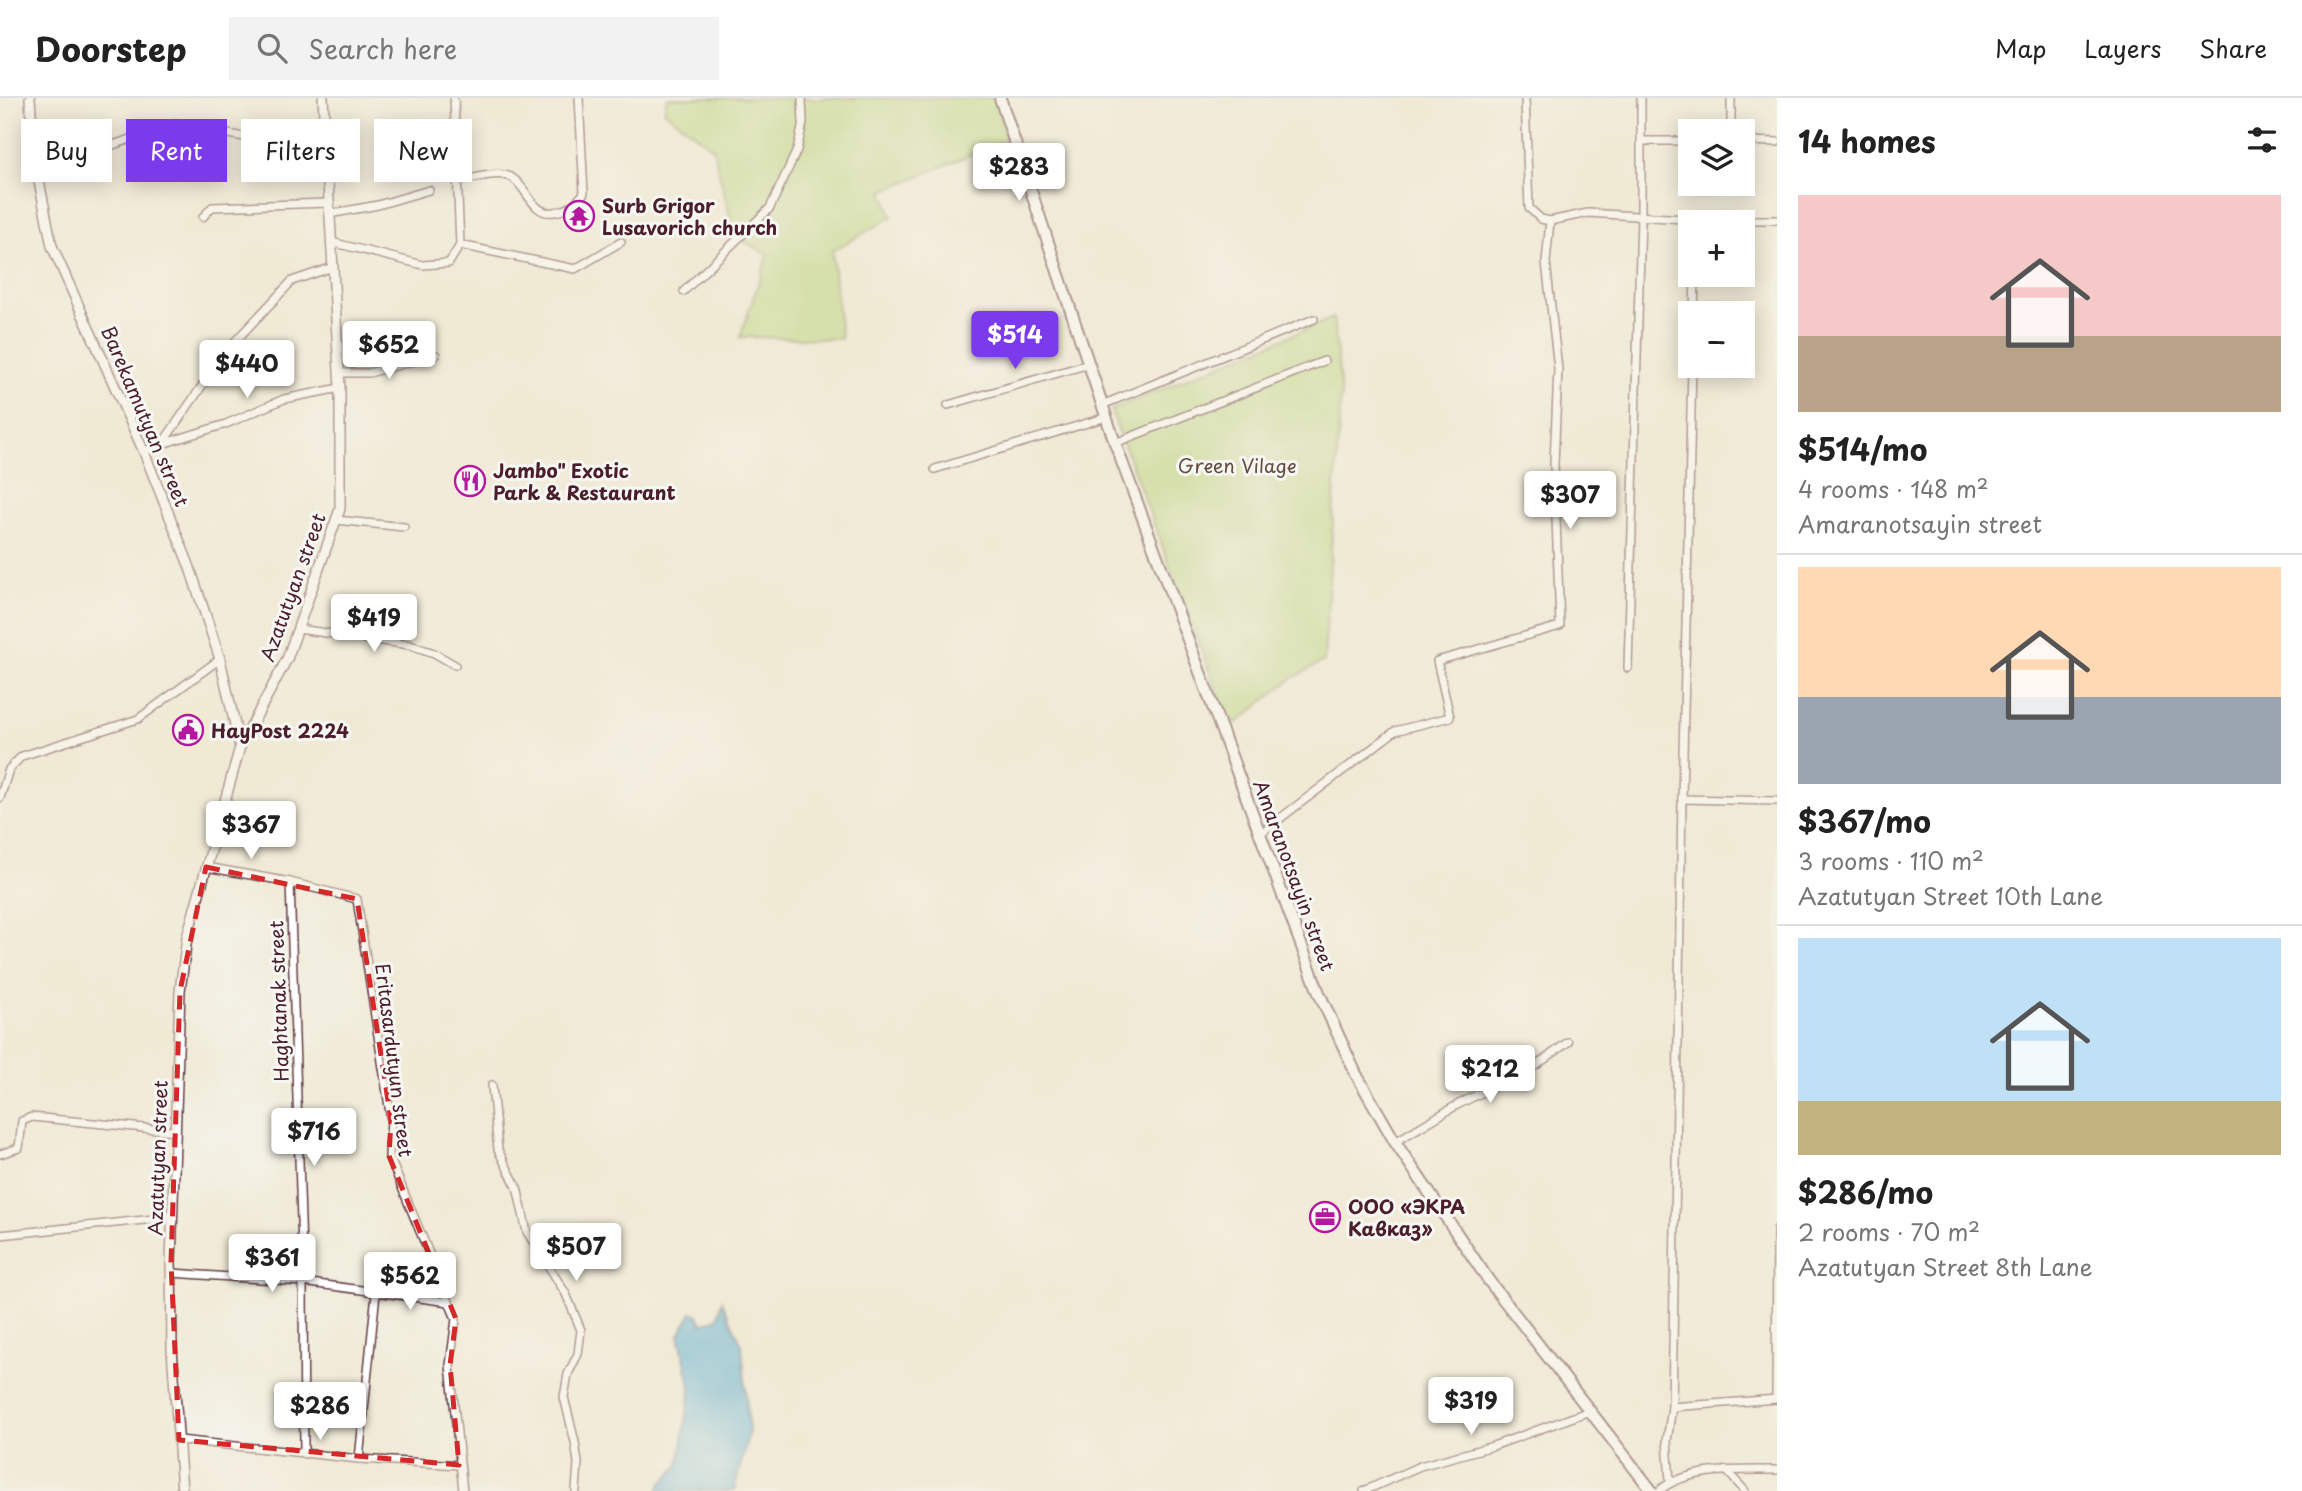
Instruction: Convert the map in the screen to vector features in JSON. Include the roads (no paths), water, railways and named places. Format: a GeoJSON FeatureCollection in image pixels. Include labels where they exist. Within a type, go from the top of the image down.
{"type":"FeatureCollection","features":[{"type":"Feature","properties":{"kind":"main road","name":"Amaranotsayin street"},"geometry":{"type":"LineString","coordinates":[[1000,98],[1115,443],[1319,993],[1356,1074],[1395,1142],[1489,1281],[1653,1491]]}},
{"type":"Feature","properties":{"kind":"street","name":"Barekamutyan street"},"geometry":{"type":"LineString","coordinates":[[30,98],[31,119]]}},
{"type":"Feature","properties":{"kind":"street","name":"Azatutyan street"},"geometry":{"type":"LineString","coordinates":[[323,98],[324,119]]}},
{"type":"Feature","properties":{"kind":"street"},"geometry":{"type":"LineString","coordinates":[[454,98],[455,119]]}},
{"type":"Feature","properties":{"kind":"street"},"geometry":{"type":"LineString","coordinates":[[472,179],[498,175],[511,177],[538,210],[546,214],[568,211],[584,193],[579,98]]}},
{"type":"Feature","properties":{"kind":"street"},"geometry":{"type":"LineString","coordinates":[[684,291],[770,208],[797,150],[803,123],[802,98]]}},
{"type":"Feature","properties":{"kind":"street"},"geometry":{"type":"LineString","coordinates":[[1525,98],[1529,208],[1541,219],[1550,221],[1588,213],[1678,219]]}},
{"type":"Feature","properties":{"kind":"street"},"geometry":{"type":"LineString","coordinates":[[1628,668],[1641,216],[1641,98]]}},
{"type":"Feature","properties":{"kind":"street"},"geometry":{"type":"LineString","coordinates":[[1731,98],[1731,119]]}},
{"type":"Feature","properties":{"kind":"street"},"geometry":{"type":"LineString","coordinates":[[112,145],[174,124],[241,136]]}},
{"type":"Feature","properties":{"kind":"street"},"geometry":{"type":"LineString","coordinates":[[1642,141],[1678,141]]}},
{"type":"Feature","properties":{"kind":"street"},"geometry":{"type":"LineString","coordinates":[[1755,141],[1777,142]]}},
{"type":"Feature","properties":{"kind":"street","name":"Barekamutyan street"},"geometry":{"type":"LineString","coordinates":[[39,182],[52,246],[144,452],[189,565],[220,659],[240,747]]}},
{"type":"Feature","properties":{"kind":"street","name":"Azatutyan street"},"geometry":{"type":"LineString","coordinates":[[182,1491],[172,1349],[180,991],[187,937],[240,747],[288,659],[340,509],[340,388],[327,182]]}},
{"type":"Feature","properties":{"kind":"street"},"geometry":{"type":"LineString","coordinates":[[331,242],[423,265],[449,263],[460,245],[457,182]]}},
{"type":"Feature","properties":{"kind":"street"},"geometry":{"type":"LineString","coordinates":[[329,214],[379,205],[429,190]]}},
{"type":"Feature","properties":{"kind":"street"},"geometry":{"type":"LineString","coordinates":[[203,217],[212,207],[328,203]]}},
{"type":"Feature","properties":{"kind":"street"},"geometry":{"type":"LineString","coordinates":[[1755,220],[1777,220]]}},
{"type":"Feature","properties":{"kind":"street"},"geometry":{"type":"LineString","coordinates":[[1261,833],[1395,731],[1450,717],[1437,661],[1560,626],[1554,464],[1558,369],[1546,262],[1550,221]]}},
{"type":"Feature","properties":{"kind":"street"},"geometry":{"type":"LineString","coordinates":[[460,245],[575,269],[621,242]]}},
{"type":"Feature","properties":{"kind":"street"},"geometry":{"type":"LineString","coordinates":[[162,444],[226,351],[292,281],[333,267]]}},
{"type":"Feature","properties":{"kind":"street"},"geometry":{"type":"LineString","coordinates":[[1102,405],[1314,319]]}},
{"type":"Feature","properties":{"kind":"street"},"geometry":{"type":"LineString","coordinates":[[339,373],[369,373],[436,355]]}},
{"type":"Feature","properties":{"kind":"street"},"geometry":{"type":"LineString","coordinates":[[1115,443],[1324,361]]}},
{"type":"Feature","properties":{"kind":"street"},"geometry":{"type":"LineString","coordinates":[[948,405],[1089,364]]}},
{"type":"Feature","properties":{"kind":"street"},"geometry":{"type":"LineString","coordinates":[[1670,1481],[1667,1441],[1672,1407],[1692,378]]}},
{"type":"Feature","properties":{"kind":"street"},"geometry":{"type":"LineString","coordinates":[[144,452],[226,424],[284,399],[340,388]]}},
{"type":"Feature","properties":{"kind":"street"},"geometry":{"type":"LineString","coordinates":[[935,469],[1107,417]]}},
{"type":"Feature","properties":{"kind":"street"},"geometry":{"type":"LineString","coordinates":[[336,520],[404,527]]}},
{"type":"Feature","properties":{"kind":"street"},"geometry":{"type":"LineString","coordinates":[[298,629],[410,645],[434,653],[455,665]]}},
{"type":"Feature","properties":{"kind":"street"},"geometry":{"type":"LineString","coordinates":[[0,798],[9,769],[22,756],[138,719],[220,659]]}},
{"type":"Feature","properties":{"kind":"street"},"geometry":{"type":"LineString","coordinates":[[1682,799],[1777,802]]}},
{"type":"Feature","properties":{"kind":"street"},"geometry":{"type":"LineString","coordinates":[[206,867],[290,882]]}},
{"type":"Feature","properties":{"kind":"street","name":"Eritasardutyun street"},"geometry":{"type":"LineString","coordinates":[[290,882],[357,899],[391,1120],[389,1156],[456,1319],[450,1365],[459,1465]]}},
{"type":"Feature","properties":{"kind":"street","name":"Haghtanak street"},"geometry":{"type":"LineString","coordinates":[[290,882],[303,1282],[304,1454]]}},
{"type":"Feature","properties":{"kind":"street"},"geometry":{"type":"LineString","coordinates":[[1395,1142],[1457,1105],[1537,1065],[1568,1042]]}},
{"type":"Feature","properties":{"kind":"street"},"geometry":{"type":"LineString","coordinates":[[492,1085],[498,1150],[517,1187],[527,1232],[566,1294],[581,1330],[578,1354],[568,1374],[564,1397],[578,1463],[576,1491]]}},
{"type":"Feature","properties":{"kind":"street"},"geometry":{"type":"LineString","coordinates":[[0,1154],[19,1148],[22,1121],[32,1117],[176,1131]]}},
{"type":"Feature","properties":{"kind":"street"},"geometry":{"type":"LineString","coordinates":[[0,1235],[173,1217]]}},
{"type":"Feature","properties":{"kind":"street"},"geometry":{"type":"LineString","coordinates":[[1672,1407],[1777,1399],[1777,1230]]}},
{"type":"Feature","properties":{"kind":"street"},"geometry":{"type":"LineString","coordinates":[[172,1273],[303,1282],[449,1302]]}},
{"type":"Feature","properties":{"kind":"street"},"geometry":{"type":"LineString","coordinates":[[359,1460],[376,1293]]}},
{"type":"Feature","properties":{"kind":"street"},"geometry":{"type":"LineString","coordinates":[[1364,1491],[1420,1466],[1493,1446],[1590,1411]]}},
{"type":"Feature","properties":{"kind":"street"},"geometry":{"type":"LineString","coordinates":[[179,1440],[359,1460],[459,1465],[463,1491]]}},
{"type":"Feature","properties":{"kind":"street"},"geometry":{"type":"LineString","coordinates":[[1726,1470],[1745,1491]]}},
{"type":"Feature","properties":{"kind":"street"},"geometry":{"type":"LineString","coordinates":[[1659,1491],[1670,1481],[1726,1470],[1777,1470]]}},
{"type":"Feature","properties":{"kind":"water"},"geometry":{"type":"Polygon","coordinates":[[[722,1301],[742,1345],[749,1432],[734,1491],[658,1491],[679,1465],[691,1389],[679,1335],[692,1312],[698,1315],[702,1324],[718,1318],[722,1301]]]}},
{"type":"Feature","properties":{"kind":"place","name":"Surb Grigor Lusavorich church"},"geometry":{"type":"Point","coordinates":[579,216]}},
{"type":"Feature","properties":{"kind":"place","name":"Jambo\" Exotic Park & Restaurant"},"geometry":{"type":"Point","coordinates":[470,481]}},
{"type":"Feature","properties":{"kind":"place","name":"HayPost 2224"},"geometry":{"type":"Point","coordinates":[188,730]}},
{"type":"Feature","properties":{"kind":"place","name":"ООО «ЭКРА Кавказ»"},"geometry":{"type":"Point","coordinates":[1325,1217]}},
{"type":"Feature","properties":{"kind":"park label","name":"Green Vilage"},"geometry":{"type":"Point","coordinates":[1237,465]}}]}
